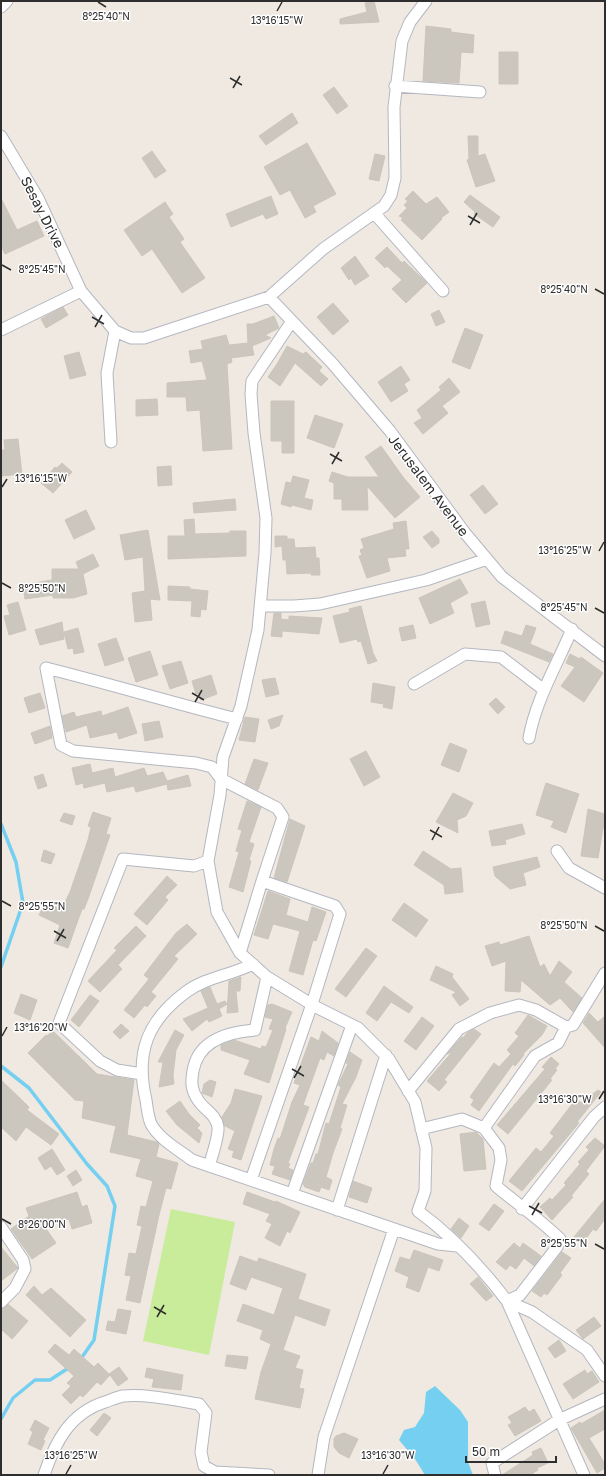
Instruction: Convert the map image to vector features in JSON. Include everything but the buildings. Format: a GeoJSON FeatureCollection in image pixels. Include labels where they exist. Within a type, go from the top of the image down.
{"type":"FeatureCollection","features":[{"type":"Feature","properties":{"kind":"street"},"geometry":{"type":"LineString","coordinates":[[1,7],[7,1]]}},
{"type":"Feature","properties":{"kind":"street","name":"Sesay Drive"},"geometry":{"type":"LineString","coordinates":[[1,136],[38,198],[81,290],[115,331],[131,338],[144,338],[236,309],[269,296],[323,249],[375,214],[384,206],[391,195],[395,178],[396,86],[402,41],[410,22],[426,1]]}},
{"type":"Feature","properties":{"kind":"street"},"geometry":{"type":"LineString","coordinates":[[396,86],[480,92]]}},
{"type":"Feature","properties":{"kind":"street"},"geometry":{"type":"LineString","coordinates":[[375,214],[444,291]]}},
{"type":"Feature","properties":{"kind":"street"},"geometry":{"type":"LineString","coordinates":[[1,330],[81,290]]}},
{"type":"Feature","properties":{"kind":"street","name":"Jerusalem Avenue"},"geometry":{"type":"LineString","coordinates":[[269,296],[353,387],[390,431],[465,533],[502,577],[572,629],[605,656]]}},
{"type":"Feature","properties":{"kind":"street"},"geometry":{"type":"LineString","coordinates":[[292,321],[252,381],[251,394],[254,433],[266,518],[266,554],[258,630],[236,719],[224,757],[222,779],[208,861],[217,912],[240,953],[267,977],[312,1004],[358,1028],[386,1056],[415,1102],[426,1148],[426,1191],[418,1212],[437,1226],[488,1276],[507,1301],[584,1475]]}},
{"type":"Feature","properties":{"kind":"street"},"geometry":{"type":"LineString","coordinates":[[111,442],[107,373],[115,331]]}},
{"type":"Feature","properties":{"kind":"street"},"geometry":{"type":"LineString","coordinates":[[260,606],[320,604],[426,580],[487,559]]}},
{"type":"Feature","properties":{"kind":"street"},"geometry":{"type":"LineString","coordinates":[[529,738],[531,726],[544,690],[572,629]]}},
{"type":"Feature","properties":{"kind":"street"},"geometry":{"type":"LineString","coordinates":[[414,684],[465,654],[501,657],[544,690]]}},
{"type":"Feature","properties":{"kind":"street"},"geometry":{"type":"LineString","coordinates":[[236,719],[175,704],[112,684],[46,668],[61,745],[73,751],[196,763],[212,767],[222,779],[265,800],[277,808],[283,817],[240,953]]}},
{"type":"Feature","properties":{"kind":"street"},"geometry":{"type":"LineString","coordinates":[[557,851],[570,868],[605,888]]}},
{"type":"Feature","properties":{"kind":"street"},"geometry":{"type":"LineString","coordinates":[[142,1074],[117,1070],[100,1061],[59,1023],[123,859],[194,866],[208,861]]}},
{"type":"Feature","properties":{"kind":"street"},"geometry":{"type":"LineString","coordinates":[[251,1180],[312,1004],[340,914],[335,906],[262,881]]}},
{"type":"Feature","properties":{"kind":"street"},"geometry":{"type":"LineString","coordinates":[[253,964],[239,972],[215,978],[187,991],[163,1011],[150,1032],[142,1056],[142,1084],[151,1124],[166,1141],[192,1160],[438,1244],[457,1246]]}},
{"type":"Feature","properties":{"kind":"street"},"geometry":{"type":"LineString","coordinates":[[408,1091],[459,1029],[490,1013],[519,1005],[536,1010],[566,1027],[573,1025],[605,973]]}},
{"type":"Feature","properties":{"kind":"street"},"geometry":{"type":"LineString","coordinates":[[209,1166],[218,1128],[215,1118],[198,1100],[191,1084],[194,1067],[200,1053],[212,1041],[236,1032],[255,1030],[267,977]]}},
{"type":"Feature","properties":{"kind":"street"},"geometry":{"type":"LineString","coordinates":[[292,1194],[352,1025]]}},
{"type":"Feature","properties":{"kind":"street"},"geometry":{"type":"LineString","coordinates":[[484,1128],[535,1056],[558,1044],[566,1027]]}},
{"type":"Feature","properties":{"kind":"street"},"geometry":{"type":"LineString","coordinates":[[337,1210],[386,1056]]}},
{"type":"Feature","properties":{"kind":"street"},"geometry":{"type":"LineString","coordinates":[[522,1209],[594,1117],[605,1107]]}},
{"type":"Feature","properties":{"kind":"street"},"geometry":{"type":"LineString","coordinates":[[421,1129],[462,1119],[484,1128],[499,1148],[502,1160],[496,1186],[522,1209],[547,1226],[560,1239],[557,1247],[520,1296],[507,1301]]}},
{"type":"Feature","properties":{"kind":"street"},"geometry":{"type":"LineString","coordinates":[[1,1227],[23,1260],[25,1269],[15,1288],[1,1302]]}},
{"type":"Feature","properties":{"kind":"street"},"geometry":{"type":"LineString","coordinates":[[318,1475],[324,1437],[394,1229]]}},
{"type":"Feature","properties":{"kind":"street"},"geometry":{"type":"LineString","coordinates":[[507,1301],[532,1312],[587,1350],[605,1376]]}},
{"type":"Feature","properties":{"kind":"street"},"geometry":{"type":"LineString","coordinates":[[44,1475],[53,1448],[69,1425],[90,1407],[121,1396],[149,1396],[198,1404],[203,1408],[206,1413],[201,1452],[204,1466],[215,1472],[269,1475]]}},
{"type":"Feature","properties":{"kind":"street"},"geometry":{"type":"LineString","coordinates":[[495,1475],[492,1463],[559,1420],[605,1399]]}},
{"type":"Feature","properties":{"kind":"green space"},"geometry":{"type":"Polygon","coordinates":[[[171,1209],[235,1222],[209,1355],[143,1341],[171,1209]]]}},
{"type":"Feature","properties":{"kind":"water"},"geometry":{"type":"Polygon","coordinates":[[[435,1386],[460,1410],[468,1422],[468,1462],[473,1475],[425,1475],[415,1459],[399,1440],[404,1430],[415,1427],[424,1413],[426,1392],[435,1386]]]}},
{"type":"Feature","properties":{"kind":"waterway"},"geometry":{"type":"LineString","coordinates":[[1,824],[16,862],[23,903],[1,967]]}},
{"type":"Feature","properties":{"kind":"waterway"},"geometry":{"type":"LineString","coordinates":[[1,1066],[29,1088],[87,1164],[107,1186],[115,1206],[94,1340],[80,1360]]}},
{"type":"Feature","properties":{"kind":"waterway"},"geometry":{"type":"LineString","coordinates":[[1,1419],[13,1398],[35,1380],[50,1380],[70,1367]]}}]}
